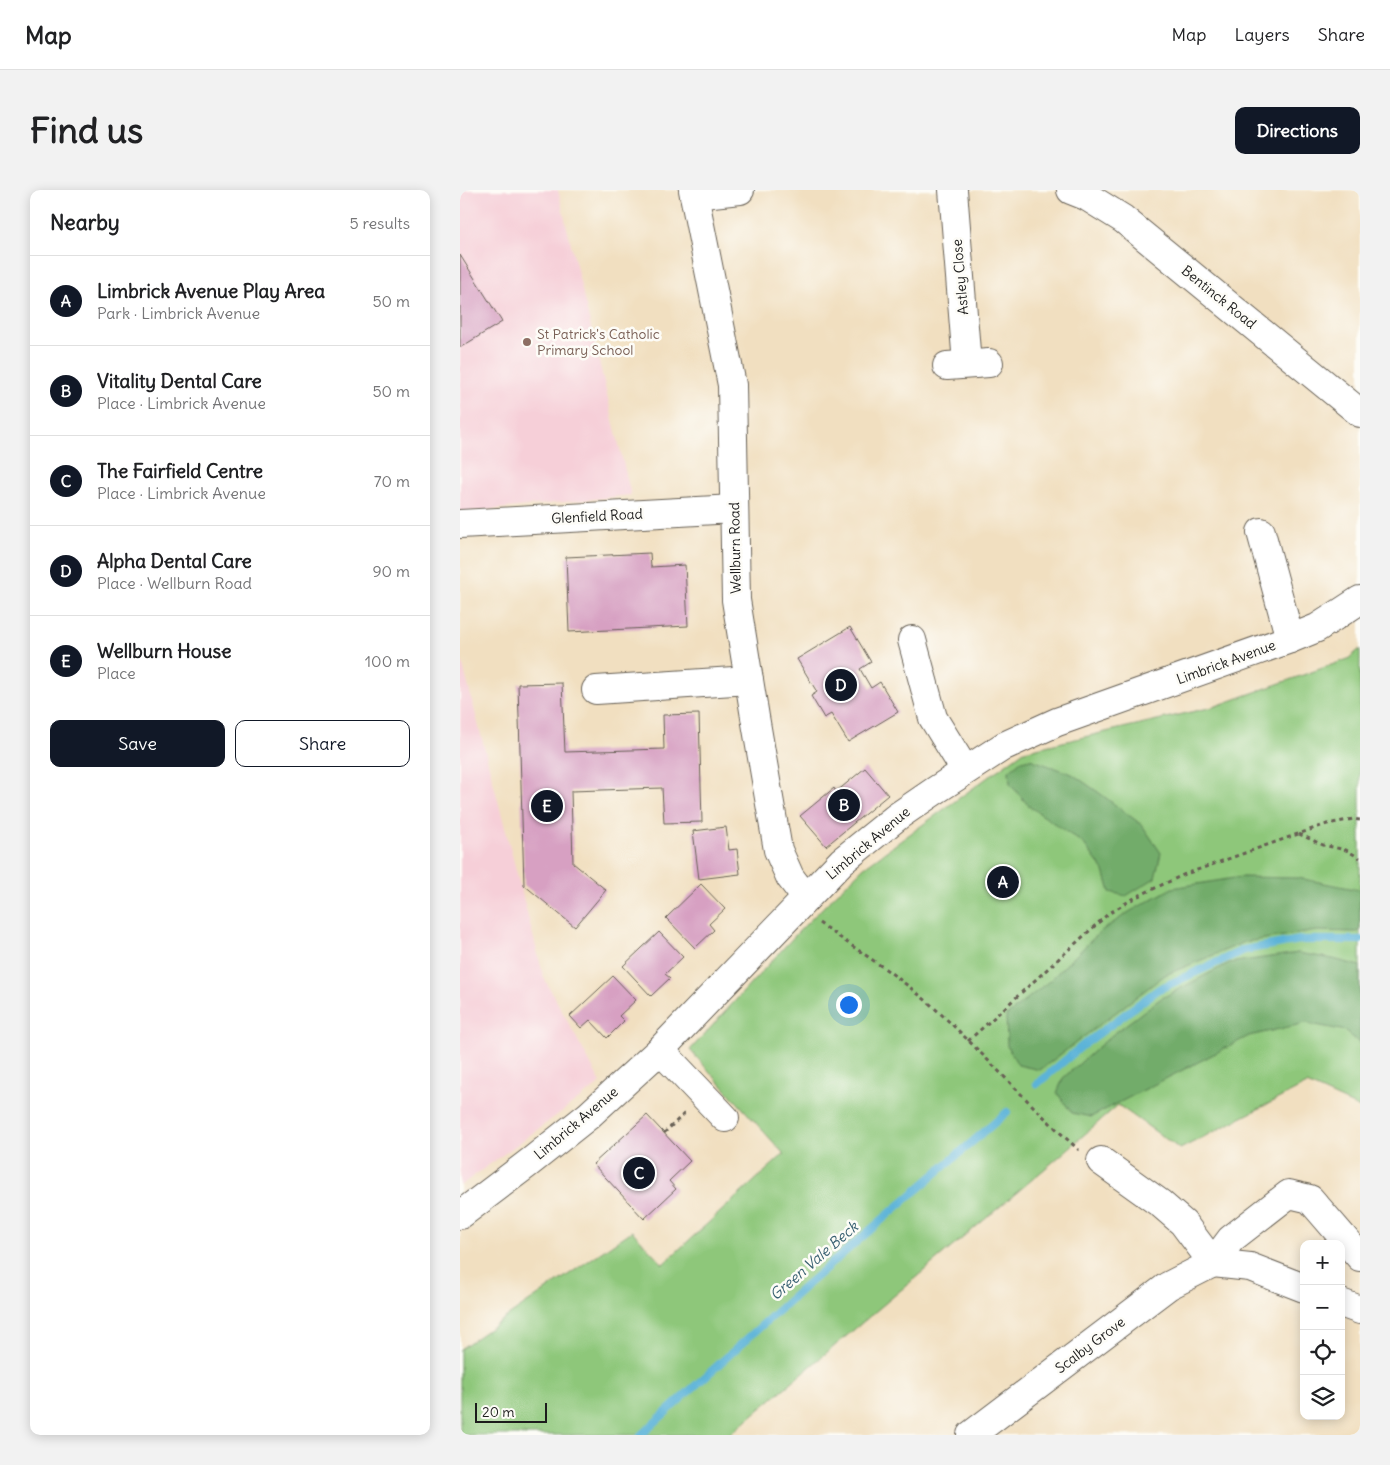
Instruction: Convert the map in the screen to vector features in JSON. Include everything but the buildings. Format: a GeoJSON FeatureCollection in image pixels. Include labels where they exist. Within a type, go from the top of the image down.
{"type":"FeatureCollection","features":[{"type":"Feature","properties":{"kind":"street"},"geometry":{"type":"LineString","coordinates":[[693,192],[740,190]]}},
{"type":"Feature","properties":{"kind":"street","name":"Astley Close"},"geometry":{"type":"LineString","coordinates":[[953,190],[967,364]]}},
{"type":"Feature","properties":{"kind":"street","name":"Bentinck Road"},"geometry":{"type":"LineString","coordinates":[[1071,190],[1086,196],[1123,219],[1360,413]]}},
{"type":"Feature","properties":{"kind":"street","name":"Wellburn Road"},"geometry":{"type":"LineString","coordinates":[[693,192],[732,385],[736,600],[778,850],[802,903]]}},
{"type":"Feature","properties":{"kind":"street","name":"Glenfield Road"},"geometry":{"type":"LineString","coordinates":[[460,524],[734,509]]}},
{"type":"Feature","properties":{"kind":"street"},"geometry":{"type":"LineString","coordinates":[[1261,532],[1290,639]]}},
{"type":"Feature","properties":{"kind":"street","name":"Limbrick Avenue"},"geometry":{"type":"LineString","coordinates":[[460,1215],[588,1116],[660,1050],[842,861],[898,816],[965,770],[1004,746],[1057,722],[1317,628],[1360,600]]}},
{"type":"Feature","properties":{"kind":"street"},"geometry":{"type":"LineString","coordinates":[[912,640],[933,718],[965,770]]}},
{"type":"Feature","properties":{"kind":"street"},"geometry":{"type":"LineString","coordinates":[[596,690],[749,680]]}},
{"type":"Feature","properties":{"kind":"street"},"geometry":{"type":"LineString","coordinates":[[660,1050],[725,1118]]}},
{"type":"Feature","properties":{"kind":"street"},"geometry":{"type":"LineString","coordinates":[[1101,1161],[1161,1204],[1183,1224],[1214,1263],[1250,1267],[1300,1286]]}},
{"type":"Feature","properties":{"kind":"street"},"geometry":{"type":"LineString","coordinates":[[1214,1263],[1231,1240],[1290,1194],[1310,1199],[1360,1257]]}},
{"type":"Feature","properties":{"kind":"street","name":"Scalby Grove"},"geometry":{"type":"LineString","coordinates":[[971,1435],[1168,1286],[1214,1263]]}},
{"type":"Feature","properties":{"kind":"street"},"geometry":{"type":"LineString","coordinates":[[1345,1304],[1360,1310]]}},
{"type":"Feature","properties":{"kind":"path"},"geometry":{"type":"LineString","coordinates":[[968,1041],[1108,914],[1136,898],[1183,875],[1298,834],[1327,824],[1353,819],[1360,820]]}},
{"type":"Feature","properties":{"kind":"path"},"geometry":{"type":"LineString","coordinates":[[1298,834],[1323,845],[1346,850],[1360,858]]}},
{"type":"Feature","properties":{"kind":"path"},"geometry":{"type":"LineString","coordinates":[[802,903],[939,1012],[1057,1130],[1092,1160],[1101,1161]]}},
{"type":"Feature","properties":{"kind":"shaded area","name":"St Patrick's Catholic Primary School"},"geometry":{"type":"Polygon","coordinates":[[[460,190],[558,190],[631,495],[460,513],[460,190]]]}},
{"type":"Feature","properties":{"kind":"shaded area"},"geometry":{"type":"Polygon","coordinates":[[[460,634],[461,658],[544,978],[601,1083],[460,1186],[460,634]]]}},
{"type":"Feature","properties":{"kind":"green space"},"geometry":{"type":"Polygon","coordinates":[[[1360,649],[1360,1108],[1307,1084],[1180,1149],[1118,1105],[729,1435],[460,1435],[460,1349],[632,1231],[663,1264],[784,1154],[690,1050],[801,929],[863,868],[1024,751],[1213,707],[1348,659],[1360,649]]]}},
{"type":"Feature","properties":{"kind":"green space"},"geometry":{"type":"Polygon","coordinates":[[[1030,759],[1072,774],[1142,825],[1161,853],[1155,878],[1126,896],[1110,892],[1104,871],[1084,844],[1029,806],[1010,784],[1009,771],[1021,761],[1030,759]]]}},
{"type":"Feature","properties":{"kind":"green space"},"geometry":{"type":"Polygon","coordinates":[[[1241,877],[1298,878],[1360,890],[1360,930],[1357,932],[1317,931],[1245,942],[1165,975],[1040,1070],[1018,1065],[1007,1046],[1006,1016],[1048,982],[1101,931],[1129,912],[1172,888],[1241,877]]]}},
{"type":"Feature","properties":{"kind":"green space"},"geometry":{"type":"Polygon","coordinates":[[[1298,953],[1360,966],[1360,1044],[1346,1031],[1306,1023],[1249,1036],[1091,1117],[1072,1113],[1057,1093],[1063,1078],[1112,1035],[1160,999],[1229,963],[1298,953]]]}},
{"type":"Feature","properties":{"kind":"waterway","name":"Green Vale Beck"},"geometry":{"type":"LineString","coordinates":[[1037,1084],[1082,1046],[1159,989],[1244,950],[1300,940],[1360,940]]}},
{"type":"Feature","properties":{"kind":"waterway","name":"Green Vale Beck"},"geometry":{"type":"LineString","coordinates":[[641,1435],[803,1288],[1007,1112]]}},
{"type":"Feature","properties":{"kind":"place","name":"St Patrick's Catholic Primary School"},"geometry":{"type":"Point","coordinates":[527,342]}},
{"type":"Feature","properties":{"kind":"place","name":"Alpha Dental Care"},"geometry":{"type":"Point","coordinates":[841,685]}},
{"type":"Feature","properties":{"kind":"place","name":"Vitality Dental Care"},"geometry":{"type":"Point","coordinates":[844,805]}},
{"type":"Feature","properties":{"kind":"place","name":"Wellburn House"},"geometry":{"type":"Point","coordinates":[547,806]}},
{"type":"Feature","properties":{"kind":"place","name":"Limbrick Avenue Play Area"},"geometry":{"type":"Point","coordinates":[1003,882]}},
{"type":"Feature","properties":{"kind":"place","name":"The Fairfield Centre"},"geometry":{"type":"Point","coordinates":[639,1173]}}]}
